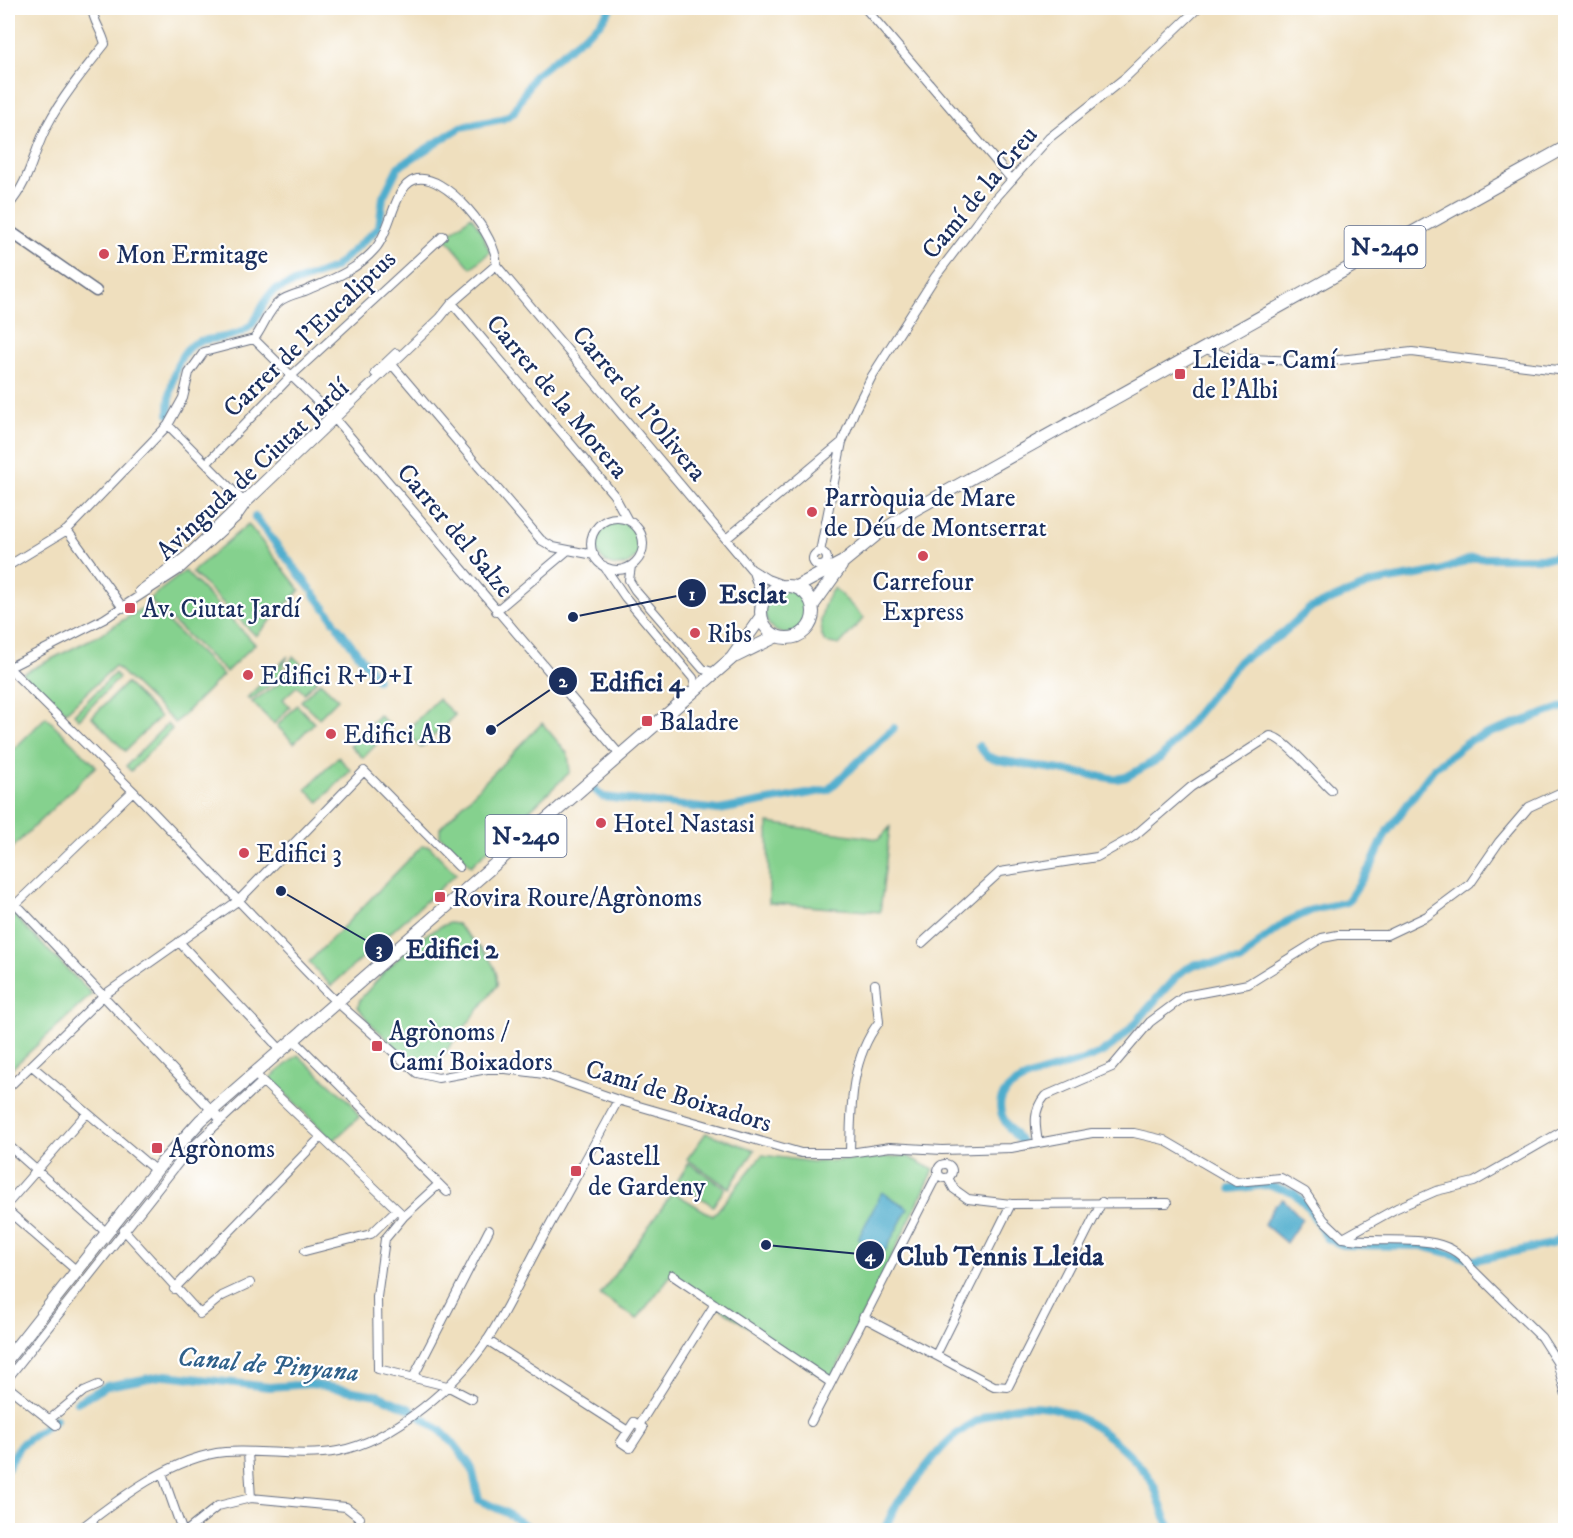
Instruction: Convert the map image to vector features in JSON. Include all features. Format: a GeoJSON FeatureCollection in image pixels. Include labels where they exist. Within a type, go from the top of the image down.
{"type":"FeatureCollection","features":[{"type":"Feature","properties":{"kind":"main road","name":"N-240"},"geometry":{"type":"LineString","coordinates":[[13,1352],[156,1171],[258,1077],[293,1039],[732,658],[761,617],[764,601],[774,589],[791,586],[843,562],[908,514],[1566,147]]}},
{"type":"Feature","properties":{"kind":"main road","name":"N-240"},"geometry":{"type":"LineString","coordinates":[[732,658],[777,636],[789,638],[805,631],[812,620],[813,605],[843,562]]}},
{"type":"Feature","properties":{"kind":"main road"},"geometry":{"type":"LineString","coordinates":[[791,586],[807,594],[813,605]]}},
{"type":"Feature","properties":{"kind":"main road"},"geometry":{"type":"LineString","coordinates":[[761,617],[767,628],[777,636]]}},
{"type":"Feature","properties":{"kind":"street"},"geometry":{"type":"LineString","coordinates":[[8,206],[22,190],[37,147],[50,121],[105,44],[93,17],[92,8]]}},
{"type":"Feature","properties":{"kind":"street"},"geometry":{"type":"LineString","coordinates":[[865,8],[1012,180]]}},
{"type":"Feature","properties":{"kind":"street","name":"Camí de la Creu"},"geometry":{"type":"LineString","coordinates":[[820,552],[842,442],[872,376],[935,278],[1012,180],[1025,169],[1049,138],[1126,77],[1198,8]]}},
{"type":"Feature","properties":{"kind":"street"},"geometry":{"type":"LineString","coordinates":[[8,566],[67,530],[168,425],[183,398],[189,373],[204,352],[254,339],[278,303],[356,268],[376,248],[388,229],[402,189],[414,180],[433,182],[466,206],[492,246],[497,256],[496,265]]}},
{"type":"Feature","properties":{"kind":"street"},"geometry":{"type":"LineString","coordinates":[[8,230],[96,291]]}},
{"type":"Feature","properties":{"kind":"street","name":"Carrer de l'Eucaliptus"},"geometry":{"type":"LineString","coordinates":[[207,463],[290,377],[443,236]]}},
{"type":"Feature","properties":{"kind":"street","name":"Avinguda de Ciutat Jardí"},"geometry":{"type":"LineString","coordinates":[[8,666],[121,606],[186,556],[390,363],[437,314],[443,312],[496,265]]}},
{"type":"Feature","properties":{"kind":"street","name":"Carrer de l'Olivera"},"geometry":{"type":"LineString","coordinates":[[496,265],[751,569],[766,579],[791,586]]}},
{"type":"Feature","properties":{"kind":"street","name":"Carrer de la Morera"},"geometry":{"type":"LineString","coordinates":[[452,303],[614,495],[627,519]]}},
{"type":"Feature","properties":{"kind":"street","name":"Carrer del Salze"},"geometry":{"type":"LineString","coordinates":[[254,339],[332,418],[620,755]]}},
{"type":"Feature","properties":{"kind":"street"},"geometry":{"type":"LineString","coordinates":[[1204,348],[1229,358],[1321,362],[1412,352],[1566,371]]}},
{"type":"Feature","properties":{"kind":"street"},"geometry":{"type":"LineString","coordinates":[[390,363],[541,540],[567,551],[594,555]]}},
{"type":"Feature","properties":{"kind":"street"},"geometry":{"type":"LineString","coordinates":[[168,425],[244,502]]}},
{"type":"Feature","properties":{"kind":"street","name":"Camí de la Creu"},"geometry":{"type":"LineString","coordinates":[[726,539],[842,442]]}},
{"type":"Feature","properties":{"kind":"street"},"geometry":{"type":"LineString","coordinates":[[826,456],[838,462]]}},
{"type":"Feature","properties":{"kind":"street"},"geometry":{"type":"LineString","coordinates":[[696,689],[693,678],[620,591],[594,555],[592,546],[596,530],[609,519],[627,519],[639,530],[643,545],[641,553],[631,566],[630,583],[703,669],[715,673]]}},
{"type":"Feature","properties":{"kind":"street"},"geometry":{"type":"LineString","coordinates":[[67,530],[121,606]]}},
{"type":"Feature","properties":{"kind":"street"},"geometry":{"type":"LineString","coordinates":[[496,610],[567,551]]}},
{"type":"Feature","properties":{"kind":"street"},"geometry":{"type":"LineString","coordinates":[[604,566],[617,570],[631,566]]}},
{"type":"Feature","properties":{"kind":"street","name":"Carrer de l'Olivera"},"geometry":{"type":"LineString","coordinates":[[751,569],[764,601]]}},
{"type":"Feature","properties":{"kind":"street"},"geometry":{"type":"LineString","coordinates":[[654,631],[665,626]]}},
{"type":"Feature","properties":{"kind":"street","name":"Camí de Boixadors"},"geometry":{"type":"LineString","coordinates":[[8,666],[133,791],[336,1002],[417,1073],[438,1078],[487,1069],[544,1074],[618,1100],[801,1153],[850,1153],[890,1147],[942,1150],[1011,1148],[1092,1133],[1134,1133],[1164,1140],[1236,1182],[1281,1178],[1305,1192],[1324,1220],[1343,1238]]}},
{"type":"Feature","properties":{"kind":"street"},"geometry":{"type":"LineString","coordinates":[[922,943],[1000,872],[1097,857],[1133,837],[1191,787],[1270,736],[1285,742],[1331,790]]}},
{"type":"Feature","properties":{"kind":"street"},"geometry":{"type":"LineString","coordinates":[[8,1088],[104,995],[239,900],[364,771],[459,867]]}},
{"type":"Feature","properties":{"kind":"street"},"geometry":{"type":"LineString","coordinates":[[1038,1142],[1036,1115],[1045,1096],[1112,1067],[1150,1022],[1175,1002],[1195,993],[1248,984],[1322,938],[1338,935],[1387,935],[1427,916],[1470,884],[1499,842],[1528,807],[1566,789]]}},
{"type":"Feature","properties":{"kind":"street"},"geometry":{"type":"LineString","coordinates":[[8,1364],[13,1352],[124,1230],[216,1114],[16,904],[133,791]]}},
{"type":"Feature","properties":{"kind":"street"},"geometry":{"type":"LineString","coordinates":[[179,942],[281,1050]]}},
{"type":"Feature","properties":{"kind":"street"},"geometry":{"type":"LineString","coordinates":[[850,1153],[854,1083],[862,1047],[879,1022],[875,984]]}},
{"type":"Feature","properties":{"kind":"street"},"geometry":{"type":"LineString","coordinates":[[293,1039],[447,1192]]}},
{"type":"Feature","properties":{"kind":"street"},"geometry":{"type":"LineString","coordinates":[[32,1066],[156,1171]]}},
{"type":"Feature","properties":{"kind":"street"},"geometry":{"type":"LineString","coordinates":[[258,1077],[404,1216]]}},
{"type":"Feature","properties":{"kind":"street"},"geometry":{"type":"LineString","coordinates":[[79,1530],[162,1473],[185,1463],[219,1453],[307,1454],[339,1451],[367,1442],[414,1414],[447,1386],[487,1340],[618,1100]]}},
{"type":"Feature","properties":{"kind":"street"},"geometry":{"type":"LineString","coordinates":[[8,1203],[86,1114]]}},
{"type":"Feature","properties":{"kind":"street"},"geometry":{"type":"LineString","coordinates":[[1343,1238],[1397,1208],[1436,1191],[1474,1182],[1566,1129]]}},
{"type":"Feature","properties":{"kind":"street"},"geometry":{"type":"LineString","coordinates":[[174,1289],[320,1138]]}},
{"type":"Feature","properties":{"kind":"street"},"geometry":{"type":"LineString","coordinates":[[8,1145],[107,1233]]}},
{"type":"Feature","properties":{"kind":"street"},"geometry":{"type":"LineString","coordinates":[[811,1422],[863,1317],[944,1164],[942,1150]]}},
{"type":"Feature","properties":{"kind":"street"},"geometry":{"type":"LineString","coordinates":[[944,1164],[952,1168],[952,1173],[948,1178]]}},
{"type":"Feature","properties":{"kind":"street"},"geometry":{"type":"LineString","coordinates":[[938,1173],[943,1178],[948,1178]]}},
{"type":"Feature","properties":{"kind":"street"},"geometry":{"type":"LineString","coordinates":[[948,1178],[954,1189],[968,1199],[1011,1204],[1167,1203]]}},
{"type":"Feature","properties":{"kind":"street"},"geometry":{"type":"LineString","coordinates":[[439,1184],[404,1216],[385,1239],[377,1297],[378,1369],[414,1376],[447,1386],[472,1399]]}},
{"type":"Feature","properties":{"kind":"street"},"geometry":{"type":"LineString","coordinates":[[863,1317],[994,1386],[1008,1388],[1102,1202]]}},
{"type":"Feature","properties":{"kind":"street"},"geometry":{"type":"LineString","coordinates":[[936,1355],[1011,1204]]}},
{"type":"Feature","properties":{"kind":"street"},"geometry":{"type":"LineString","coordinates":[[120,1216],[144,1205]]}},
{"type":"Feature","properties":{"kind":"street"},"geometry":{"type":"LineString","coordinates":[[305,1251],[371,1234],[396,1210]]}},
{"type":"Feature","properties":{"kind":"street"},"geometry":{"type":"LineString","coordinates":[[8,1211],[77,1271]]}},
{"type":"Feature","properties":{"kind":"street"},"geometry":{"type":"LineString","coordinates":[[124,1230],[174,1289],[200,1314],[222,1296],[250,1283]]}},
{"type":"Feature","properties":{"kind":"street"},"geometry":{"type":"LineString","coordinates":[[414,1376],[489,1230]]}},
{"type":"Feature","properties":{"kind":"street"},"geometry":{"type":"LineString","coordinates":[[1343,1238],[1362,1241],[1424,1241],[1463,1254],[1468,1263],[1541,1337],[1557,1362],[1566,1395]]}},
{"type":"Feature","properties":{"kind":"street"},"geometry":{"type":"LineString","coordinates":[[672,1275],[830,1382]]}},
{"type":"Feature","properties":{"kind":"street"},"geometry":{"type":"LineString","coordinates":[[639,1425],[715,1304]]}},
{"type":"Feature","properties":{"kind":"street"},"geometry":{"type":"LineString","coordinates":[[487,1340],[628,1431]]}},
{"type":"Feature","properties":{"kind":"street"},"geometry":{"type":"LineString","coordinates":[[8,1378],[13,1352]]}},
{"type":"Feature","properties":{"kind":"street"},"geometry":{"type":"LineString","coordinates":[[8,1387],[53,1422],[84,1391],[98,1385]]}},
{"type":"Feature","properties":{"kind":"street"},"geometry":{"type":"LineString","coordinates":[[634,1422],[643,1428],[630,1448],[621,1442],[628,1431],[634,1422]]}},
{"type":"Feature","properties":{"kind":"street"},"geometry":{"type":"LineString","coordinates":[[248,1452],[251,1498]]}},
{"type":"Feature","properties":{"kind":"street"},"geometry":{"type":"LineString","coordinates":[[162,1473],[182,1530]]}},
{"type":"Feature","properties":{"kind":"street"},"geometry":{"type":"LineString","coordinates":[[188,1530],[218,1506],[251,1498],[346,1507],[360,1518]]}},
{"type":"Feature","properties":{"kind":"street"},"geometry":{"type":"LineString","coordinates":[[91,1521],[97,1530]]}},
{"type":"Feature","properties":{"kind":"green space"},"geometry":{"type":"Polygon","coordinates":[[[471,216],[480,229],[490,252],[471,268],[445,237],[471,216]]]}},
{"type":"Feature","properties":{"kind":"green space"},"geometry":{"type":"Polygon","coordinates":[[[618,522],[633,529],[640,544],[633,559],[618,566],[603,559],[596,544],[603,529],[618,522]]]}},
{"type":"Feature","properties":{"kind":"green space"},"geometry":{"type":"Polygon","coordinates":[[[248,524],[300,590],[256,636],[192,572],[248,524]]]}},
{"type":"Feature","properties":{"kind":"green space"},"geometry":{"type":"Polygon","coordinates":[[[185,571],[255,644],[226,672],[149,599],[185,571]]]}},
{"type":"Feature","properties":{"kind":"green space"},"geometry":{"type":"Polygon","coordinates":[[[834,588],[864,618],[839,645],[825,642],[821,629],[824,606],[834,588]]]}},
{"type":"Feature","properties":{"kind":"green space"},"geometry":{"type":"Polygon","coordinates":[[[787,590],[803,596],[809,612],[803,628],[787,634],[771,628],[765,612],[771,596],[787,590]]]}},
{"type":"Feature","properties":{"kind":"green space"},"geometry":{"type":"Polygon","coordinates":[[[149,604],[223,675],[175,723],[115,666],[66,712],[22,674],[99,635],[149,604]]]}},
{"type":"Feature","properties":{"kind":"green space"},"geometry":{"type":"Polygon","coordinates":[[[288,656],[277,680],[250,700],[247,698],[288,656]]]}},
{"type":"Feature","properties":{"kind":"green space"},"geometry":{"type":"Polygon","coordinates":[[[293,656],[317,680],[304,693],[297,686],[283,699],[290,707],[274,724],[252,702],[281,682],[293,656]]]}},
{"type":"Feature","properties":{"kind":"green space"},"geometry":{"type":"Polygon","coordinates":[[[115,673],[119,678],[79,719],[74,714],[115,673]]]}},
{"type":"Feature","properties":{"kind":"green space"},"geometry":{"type":"Polygon","coordinates":[[[320,682],[338,699],[319,718],[301,701],[320,682]]]}},
{"type":"Feature","properties":{"kind":"green space"},"geometry":{"type":"Polygon","coordinates":[[[126,683],[160,717],[125,751],[92,717],[126,683]]]}},
{"type":"Feature","properties":{"kind":"green space"},"geometry":{"type":"Polygon","coordinates":[[[438,699],[455,715],[421,748],[406,731],[438,699]]]}},
{"type":"Feature","properties":{"kind":"green space"},"geometry":{"type":"Polygon","coordinates":[[[297,705],[314,723],[294,743],[277,726],[297,705]]]}},
{"type":"Feature","properties":{"kind":"green space"},"geometry":{"type":"Polygon","coordinates":[[[379,715],[392,728],[363,758],[350,745],[379,715]]]}},
{"type":"Feature","properties":{"kind":"green space"},"geometry":{"type":"Polygon","coordinates":[[[46,717],[96,766],[8,852],[8,755],[46,717]]]}},
{"type":"Feature","properties":{"kind":"green space"},"geometry":{"type":"Polygon","coordinates":[[[542,723],[568,754],[570,772],[471,866],[440,836],[440,828],[542,723]]]}},
{"type":"Feature","properties":{"kind":"green space"},"geometry":{"type":"Polygon","coordinates":[[[167,724],[172,729],[131,771],[126,766],[167,724]]]}},
{"type":"Feature","properties":{"kind":"green space"},"geometry":{"type":"Polygon","coordinates":[[[338,757],[351,770],[319,802],[306,789],[338,757]]]}},
{"type":"Feature","properties":{"kind":"green space"},"geometry":{"type":"Polygon","coordinates":[[[768,823],[879,839],[890,827],[880,912],[769,903],[768,823]]]}},
{"type":"Feature","properties":{"kind":"green space"},"geometry":{"type":"Polygon","coordinates":[[[422,846],[429,846],[456,874],[331,986],[309,962],[422,846]]]}},
{"type":"Feature","properties":{"kind":"green space"},"geometry":{"type":"Polygon","coordinates":[[[8,910],[92,994],[8,1072],[8,910]]]}},
{"type":"Feature","properties":{"kind":"green space"},"geometry":{"type":"Polygon","coordinates":[[[449,923],[457,924],[484,952],[495,968],[497,986],[443,1055],[427,1063],[418,1063],[404,1055],[369,1022],[358,1007],[360,999],[401,955],[424,936],[449,923]]]}},
{"type":"Feature","properties":{"kind":"green space"},"geometry":{"type":"Polygon","coordinates":[[[298,1055],[351,1103],[359,1117],[333,1141],[270,1078],[298,1055]]]}},
{"type":"Feature","properties":{"kind":"green space"},"geometry":{"type":"Polygon","coordinates":[[[706,1133],[755,1150],[729,1188],[687,1159],[706,1133]]]}},
{"type":"Feature","properties":{"kind":"green space"},"geometry":{"type":"Polygon","coordinates":[[[762,1155],[814,1162],[907,1156],[934,1170],[830,1382],[671,1275],[637,1319],[600,1295],[673,1192],[713,1216],[762,1155]]]}},
{"type":"Feature","properties":{"kind":"green space"},"geometry":{"type":"Polygon","coordinates":[[[689,1163],[725,1188],[713,1206],[677,1181],[689,1163]]]}},
{"type":"Feature","properties":{"kind":"water"},"geometry":{"type":"Polygon","coordinates":[[[882,1192],[908,1208],[885,1251],[858,1239],[882,1192]]]}},
{"type":"Feature","properties":{"kind":"water"},"geometry":{"type":"Polygon","coordinates":[[[1283,1199],[1302,1219],[1286,1243],[1264,1224],[1274,1206],[1283,1199]]]}},
{"type":"Feature","properties":{"kind":"waterway","name":"Canal de Pinyana"},"geometry":{"type":"LineString","coordinates":[[169,414],[170,394],[175,372],[179,361],[191,345],[240,333],[254,322],[266,299],[275,290],[334,268],[379,227],[383,197],[398,167],[461,127],[502,119],[513,113],[534,76],[599,24],[611,8]]}},
{"type":"Feature","properties":{"kind":"waterway","name":"Canal de Pinyana"},"geometry":{"type":"LineString","coordinates":[[255,517],[310,588]]}},
{"type":"Feature","properties":{"kind":"waterway","name":"Canal de Pinyana"},"geometry":{"type":"LineString","coordinates":[[979,746],[987,756],[998,760],[1116,779],[1126,777],[1162,757],[1239,661],[1282,634],[1309,609],[1372,583],[1440,571],[1473,558],[1551,558],[1566,548]]}},
{"type":"Feature","properties":{"kind":"waterway","name":"Canal de Pinyana"},"geometry":{"type":"LineString","coordinates":[[314,594],[325,608]]}},
{"type":"Feature","properties":{"kind":"waterway","name":"Canal de Pinyana"},"geometry":{"type":"LineString","coordinates":[[329,613],[334,621]]}},
{"type":"Feature","properties":{"kind":"waterway","name":"Canal de Pinyana"},"geometry":{"type":"LineString","coordinates":[[338,627],[377,679]]}},
{"type":"Feature","properties":{"kind":"waterway","name":"Canal de Pinyana"},"geometry":{"type":"LineString","coordinates":[[1022,1142],[1004,1119],[1001,1102],[1009,1089],[1025,1079],[1091,1057],[1107,1049],[1128,1031],[1184,970],[1196,964],[1241,961],[1261,941],[1286,922],[1312,910],[1347,902],[1372,864],[1385,835],[1434,768],[1470,740],[1566,706]]}},
{"type":"Feature","properties":{"kind":"waterway","name":"Canal de Pinyana"},"geometry":{"type":"LineString","coordinates":[[594,789],[603,797],[719,810],[828,790],[894,728]]}},
{"type":"Feature","properties":{"kind":"waterway","name":"Canal de Pinyana"},"geometry":{"type":"LineString","coordinates":[[1231,1189],[1266,1185],[1293,1192],[1308,1207],[1327,1238],[1342,1245],[1421,1246],[1475,1260],[1551,1244],[1566,1234]]}},
{"type":"Feature","properties":{"kind":"waterway","name":"Canal de Pinyana"},"geometry":{"type":"LineString","coordinates":[[77,1402],[107,1386],[166,1375],[269,1387],[311,1384],[377,1395],[410,1409],[441,1431],[472,1468],[479,1500],[505,1512],[533,1530]]}},
{"type":"Feature","properties":{"kind":"waterway","name":"Canal de Pinyana"},"geometry":{"type":"LineString","coordinates":[[901,1499],[935,1456],[957,1434],[984,1417],[1010,1408],[1035,1406],[1059,1410],[1082,1419],[1105,1433],[1151,1480],[1173,1530]]}},
{"type":"Feature","properties":{"kind":"waterway","name":"Canal de Pinyana"},"geometry":{"type":"LineString","coordinates":[[8,1467],[20,1445],[56,1419]]}},
{"type":"Feature","properties":{"kind":"waterway","name":"Canal de Pinyana"},"geometry":{"type":"LineString","coordinates":[[884,1530],[897,1503]]}},
{"type":"Feature","properties":{"kind":"place","name":"Mon Ermitage"},"geometry":{"type":"Point","coordinates":[104,254]}},
{"type":"Feature","properties":{"kind":"place","name":"Lleida - Camí de l'Albi"},"geometry":{"type":"Point","coordinates":[1180,374]}},
{"type":"Feature","properties":{"kind":"place","name":"Parròquia de Mare de Déu de Montserrat"},"geometry":{"type":"Point","coordinates":[812,512]}},
{"type":"Feature","properties":{"kind":"place","name":"Carrefour Express"},"geometry":{"type":"Point","coordinates":[923,556]}},
{"type":"Feature","properties":{"kind":"place","name":"Av. Ciutat Jardí"},"geometry":{"type":"Point","coordinates":[130,608]}},
{"type":"Feature","properties":{"kind":"place","name":"Esclat"},"geometry":{"type":"Point","coordinates":[573,617]}},
{"type":"Feature","properties":{"kind":"place","name":"Ribs"},"geometry":{"type":"Point","coordinates":[695,633]}},
{"type":"Feature","properties":{"kind":"place","name":"Edifici R+D+I"},"geometry":{"type":"Point","coordinates":[248,675]}},
{"type":"Feature","properties":{"kind":"place","name":"Baladre"},"geometry":{"type":"Point","coordinates":[647,721]}},
{"type":"Feature","properties":{"kind":"place","name":"Edifici 4"},"geometry":{"type":"Point","coordinates":[491,730]}},
{"type":"Feature","properties":{"kind":"place","name":"Edifici AB"},"geometry":{"type":"Point","coordinates":[331,734]}},
{"type":"Feature","properties":{"kind":"place","name":"Hotel Nastasi"},"geometry":{"type":"Point","coordinates":[601,823]}},
{"type":"Feature","properties":{"kind":"place","name":"Edifici 3"},"geometry":{"type":"Point","coordinates":[244,853]}},
{"type":"Feature","properties":{"kind":"place","name":"Edifici 2"},"geometry":{"type":"Point","coordinates":[281,891]}},
{"type":"Feature","properties":{"kind":"place","name":"Rovira Roure/Agrònoms"},"geometry":{"type":"Point","coordinates":[440,897]}},
{"type":"Feature","properties":{"kind":"place","name":"Agrònoms / Camí Boixadors"},"geometry":{"type":"Point","coordinates":[377,1046]}},
{"type":"Feature","properties":{"kind":"place","name":"Agrònoms"},"geometry":{"type":"Point","coordinates":[157,1148]}},
{"type":"Feature","properties":{"kind":"place","name":"Castell de Gardeny"},"geometry":{"type":"Point","coordinates":[576,1171]}},
{"type":"Feature","properties":{"kind":"place","name":"Club Tennis Lleida"},"geometry":{"type":"Point","coordinates":[766,1245]}}]}
